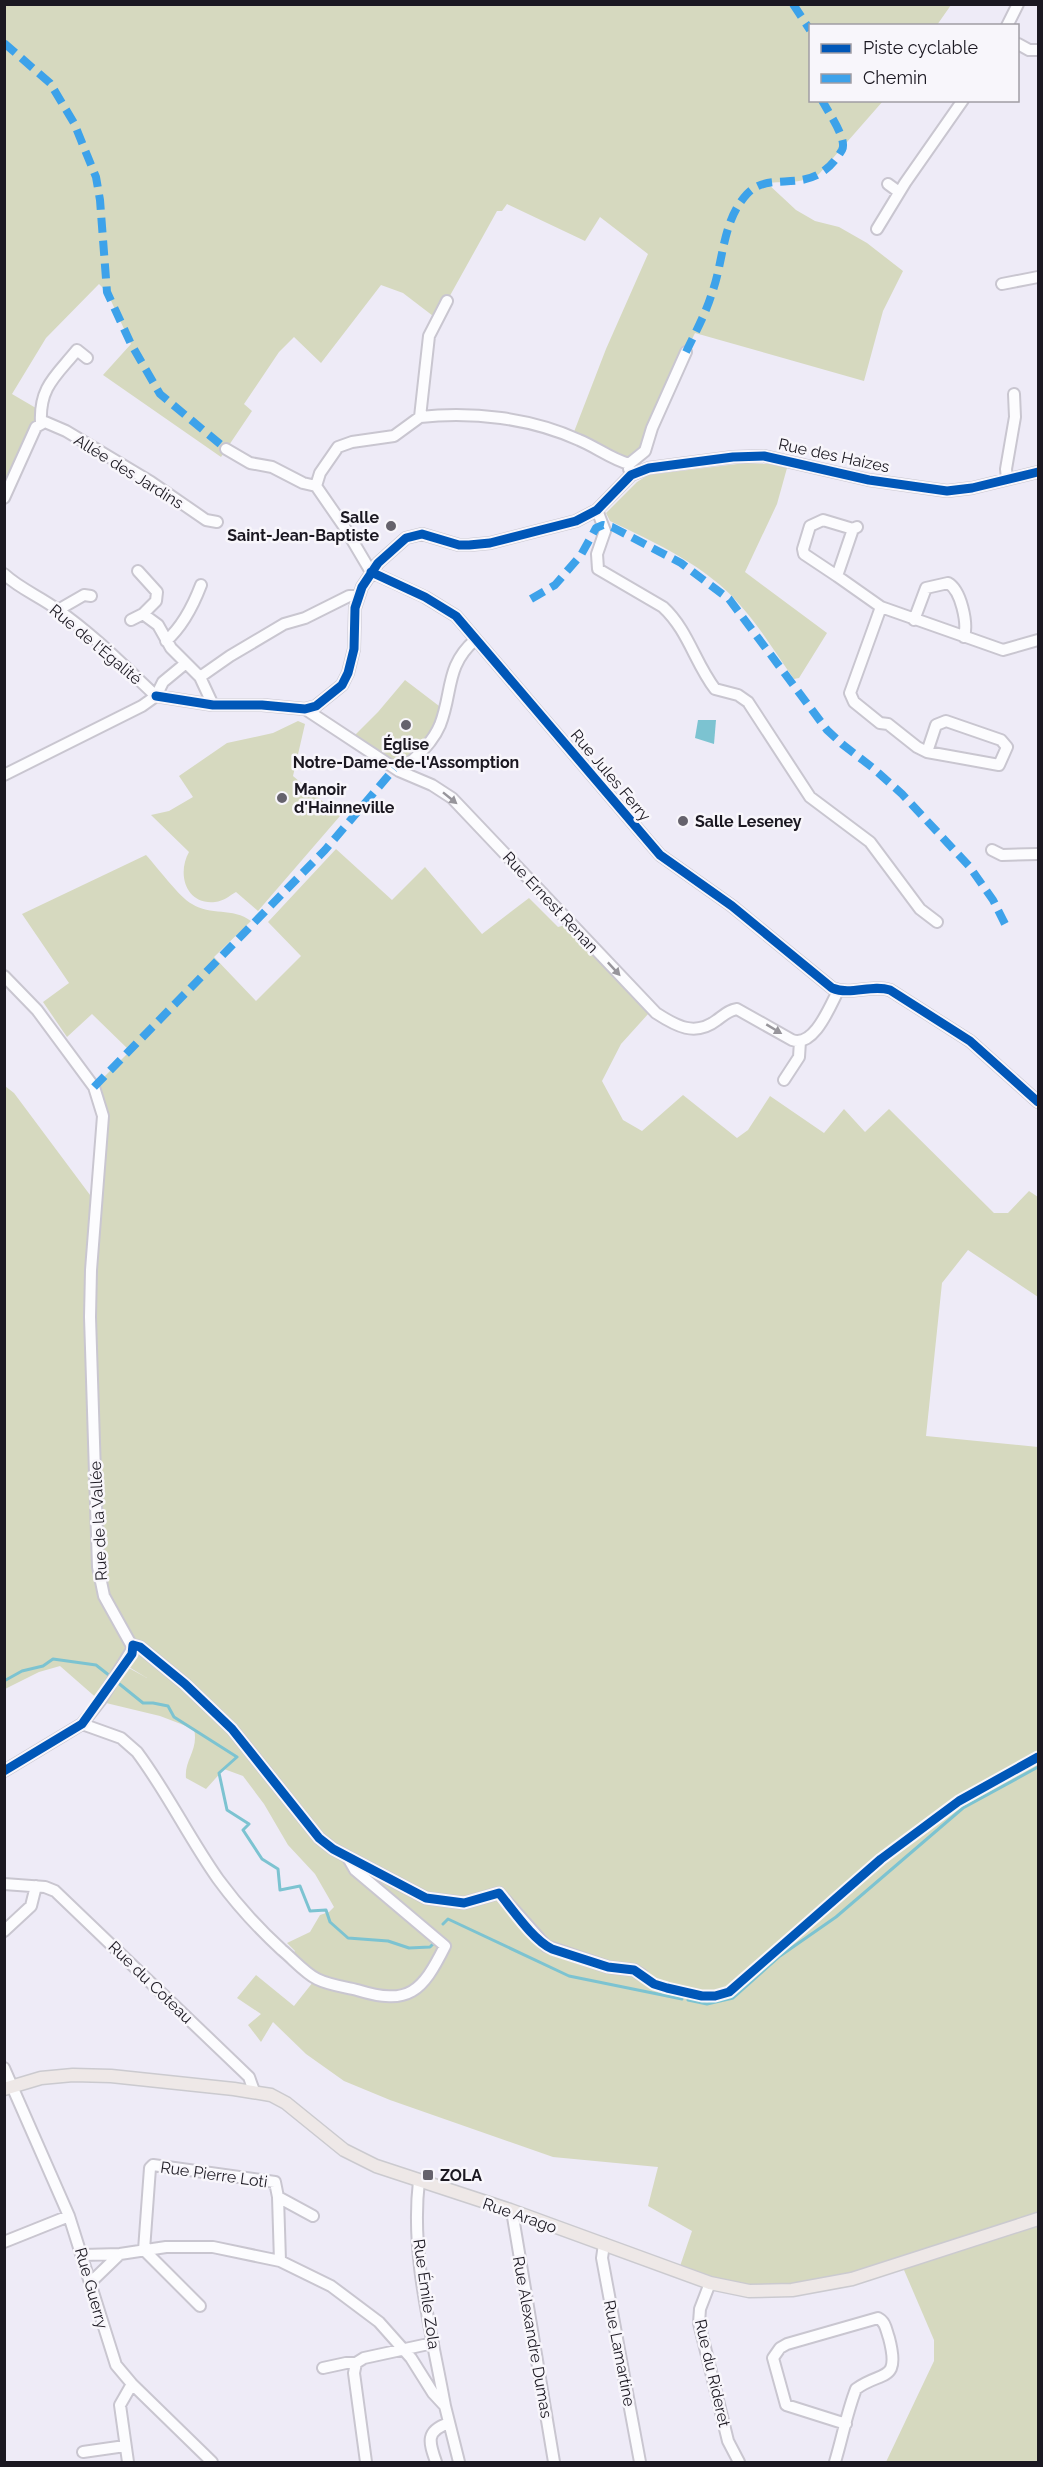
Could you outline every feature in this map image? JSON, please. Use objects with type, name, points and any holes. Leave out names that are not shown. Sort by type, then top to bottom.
[{"type":"main road","name":"Rue Arago","points":[[8,2087],[41,2078],[82,2075],[254,2091],[271,2095],[286,2103],[345,2150],[376,2166],[512,2211],[710,2283],[748,2291],[792,2290],[842,2281],[1038,2219]]},
{"type":"street","points":[[1008,24],[1018,4]]},
{"type":"street","points":[[1019,45],[1029,50],[1038,50]]},
{"type":"street","points":[[876,229],[962,102]]},
{"type":"street","points":[[888,184],[899,192]]},
{"type":"street","points":[[1002,284],[1038,277]]},
{"type":"street","points":[[420,417],[429,336],[447,301]]},
{"type":"street","points":[[4,498],[36,427],[41,423],[41,400],[45,392],[77,350],[87,358]]},
{"type":"street","points":[[316,486],[320,473],[338,447],[352,442],[394,436],[420,417],[516,420],[564,434],[630,470],[645,451],[652,428],[686,352]]},
{"type":"street","points":[[1007,479],[1005,469],[1015,417],[1014,394]]},
{"type":"street","name":"Allée des Jardins","points":[[41,423],[48,422],[66,431],[151,482],[206,520],[217,522]]},
{"type":"street","points":[[156,696],[213,705],[262,705],[305,709],[316,706],[345,680],[352,657],[355,608],[358,596],[371,572],[345,528],[316,486],[303,483],[272,467],[250,464],[226,449]]},
{"type":"street","name":"Rue des Haizes","points":[[371,572],[406,538],[417,534],[464,545],[490,543],[576,521],[597,510],[630,470],[755,456],[784,459],[869,480],[947,491],[972,488],[1038,472]]},
{"type":"street","points":[[597,510],[605,531],[597,554],[598,568],[672,614],[715,689],[738,695],[748,702],[810,796],[870,842],[920,909],[936,922]]},
{"type":"street","points":[[837,576],[855,528],[823,520],[810,526],[803,549],[804,554],[881,607],[1003,650],[1038,640]]},
{"type":"street","points":[[131,620],[143,614],[156,601],[157,592],[138,571]]},
{"type":"street","name":"Rue Jules Ferry","points":[[371,572],[451,612],[660,855],[732,906],[818,978],[838,991]]},
{"type":"street","name":"Rue de l'Égalité","points":[[4,574],[58,610],[110,652],[156,696]]},
{"type":"street","points":[[914,620],[926,588],[948,583],[957,593],[966,630],[964,637]]},
{"type":"street","points":[[166,641],[175,633],[193,606],[201,585]]},
{"type":"street","points":[[58,610],[84,595],[91,596]]},
{"type":"street","points":[[200,677],[284,624],[305,618],[349,596],[358,596]]},
{"type":"street","points":[[881,607],[850,693],[854,702],[880,723],[888,724],[927,752],[999,765],[1007,747],[1002,740],[946,721],[936,725],[927,752]]},
{"type":"street","points":[[143,614],[158,625],[166,641],[200,677],[213,705]]},
{"type":"street","points":[[399,771],[413,760],[437,732],[443,717],[453,668],[460,654],[475,640]]},
{"type":"street","points":[[4,775],[133,711],[156,696],[163,682],[186,663]]},
{"type":"street","name":"Rue Ernest Renan","points":[[305,709],[399,771],[432,785],[465,810],[656,1013],[678,1027],[693,1030],[711,1026],[729,1011],[738,1009],[792,1040],[800,1041]]},
{"type":"street","points":[[992,850],[1002,855],[1038,854]]},
{"type":"street","name":"Rue de la Vallée","points":[[4,976],[37,1010],[94,1088],[104,1116],[96,1203],[90,1317],[98,1567],[104,1596],[133,1645]]},
{"type":"street","points":[[784,1080],[799,1057],[800,1041],[810,1036],[820,1025],[838,991],[875,987],[890,990],[970,1041],[1038,1102]]},
{"type":"street","points":[[4,1772],[82,1724],[133,1652],[133,1645],[140,1647],[213,1709],[258,1759],[319,1838],[347,1856],[426,1898],[464,1903],[499,1893],[546,1946],[608,1967],[634,1970],[642,1975]]},
{"type":"street","points":[[82,1724],[121,1738],[137,1752],[217,1877],[239,1906],[265,1934],[317,1979],[374,1995],[402,1996],[421,1984],[446,1946],[355,1870],[347,1856]]},
{"type":"street","name":"Rue du Coteau","points":[[4,1884],[36,1886],[55,1891],[249,2077],[254,2091]]},
{"type":"street","points":[[4,1931],[31,1906],[36,1886]]},
{"type":"street","points":[[4,2068],[8,2087]]},
{"type":"street","name":"Rue Guerry","points":[[8,2087],[69,2216],[116,2365],[132,2384],[213,2463]]},
{"type":"street","name":"Rue Pierre Loti","points":[[144,2250],[150,2168],[153,2165],[275,2182],[278,2197],[280,2261]]},
{"type":"street","name":"Rue Émile Zola","points":[[419,2181],[416,2207],[424,2294],[445,2406],[459,2463]]},
{"type":"street","name":"Rue Pierre Loti","points":[[278,2197],[313,2216]]},
{"type":"street","name":"Rue Alexandre Dumas","points":[[512,2211],[555,2463]]},
{"type":"street","points":[[4,2242],[69,2216]]},
{"type":"street","name":"Rue Lamartine","points":[[604,2244],[602,2258],[640,2463]]},
{"type":"street","points":[[83,2255],[213,2247],[280,2261],[331,2286],[379,2322],[404,2350],[445,2406]]},
{"type":"street","points":[[144,2250],[200,2306]]},
{"type":"street","points":[[90,2282],[120,2254]]},
{"type":"street","name":"Rue du Rideret","points":[[710,2283],[698,2316],[699,2323],[728,2440],[739,2463]]},
{"type":"street","points":[[835,2463],[856,2390],[885,2376],[892,2366],[891,2349],[885,2324],[878,2318],[787,2344],[780,2348],[773,2358],[786,2406],[846,2424]]},
{"type":"street","points":[[323,2368],[356,2363],[364,2358],[433,2343]]},
{"type":"street","points":[[356,2363],[354,2373],[366,2463]]},
{"type":"street","points":[[128,2463],[120,2405],[132,2384]]},
{"type":"street","points":[[436,2463],[431,2447],[432,2434],[438,2427],[449,2423]]},
{"type":"street","points":[[83,2452],[125,2446]]},
{"type":"green space","points":[[5,5],[951,5],[938,24],[809,24],[809,102],[882,102],[819,174],[801,181],[767,183],[796,210],[815,221],[839,227],[867,243],[903,271],[883,311],[864,381],[695,333],[671,382],[645,451],[629,464],[572,437],[606,349],[648,254],[600,217],[585,241],[507,204],[502,211],[497,211],[437,319],[403,293],[381,285],[321,363],[294,337],[279,352],[244,404],[252,411],[221,457],[103,375],[131,344],[107,292],[99,284],[46,338],[12,394],[41,411],[5,497]]},
{"type":"green space","points":[[745,463],[769,464],[787,468],[777,504],[745,572],[827,633],[799,678],[794,679],[747,613],[712,578],[679,556],[610,521],[606,513],[637,482],[648,475]]},
{"type":"green space","points":[[405,680],[443,709],[426,742],[413,756],[399,762],[382,756],[354,736]]},
{"type":"green space","points":[[298,721],[305,724],[293,776],[340,816],[258,911],[236,892],[215,902],[205,902],[197,898],[190,893],[184,878],[185,860],[189,852],[151,815],[169,811],[193,797],[179,776],[227,743],[273,733]]},
{"type":"green space","points":[[336,849],[392,900],[425,867],[482,934],[529,898],[558,927],[565,925],[649,1013],[621,1044],[602,1081],[623,1120],[642,1131],[683,1095],[737,1138],[748,1130],[770,1096],[824,1133],[844,1109],[865,1132],[889,1109],[994,1213],[1008,1213],[1029,1191],[1038,1197],[1038,1297],[968,1250],[942,1283],[926,1436],[1038,1447],[1038,2462],[886,2462],[934,2361],[934,2340],[901,2263],[852,2279],[749,2291],[678,2272],[692,2231],[648,2206],[658,2167],[553,2157],[390,2100],[344,2081],[306,2054],[273,2022],[261,2042],[248,2025],[261,2014],[237,1998],[256,1975],[294,2006],[313,1982],[291,1957],[295,1951],[287,1943],[310,1932],[320,1915],[329,1912],[334,1907],[315,1874],[288,1845],[264,1804],[243,1776],[224,1769],[206,1789],[186,1778],[187,1766],[195,1743],[194,1729],[160,1716],[106,1703],[121,1672],[127,1667],[147,1678],[124,1664],[100,1701],[60,1666],[39,1672],[5,1689],[5,1086],[14,1093],[96,1203],[103,1116],[94,1087],[130,1051],[92,1014],[67,1037],[43,1002],[69,983],[22,914],[146,855],[175,889],[192,904],[206,910],[237,914],[251,921],[214,957],[256,1001],[301,956],[268,922]]},
{"type":"water","points":[[698,720],[716,720],[714,744],[695,738]]},
{"type":"waterway","points":[[4,1681],[22,1671],[43,1666],[53,1659],[96,1665],[110,1676]]},
{"type":"waterway","points":[[117,1682],[143,1703],[168,1706],[174,1717],[237,1757],[219,1773],[227,1810],[249,1824],[243,1830],[262,1859],[278,1869],[280,1890],[300,1886],[310,1911],[326,1910],[330,1922],[348,1938],[388,1941],[409,1948],[430,1947],[434,1943]]},
{"type":"waterway","points":[[688,2000],[707,2004],[733,1998],[780,1956],[836,1917],[963,1808],[1038,1767]]},
{"type":"waterway","points":[[443,1924],[448,1919],[569,1976],[682,1999]]},
{"type":"marked path","points":[[793,4],[809,28]]},
{"type":"marked path","points":[[4,43],[50,83],[74,123],[96,177],[107,292],[131,344],[160,394],[226,449]]},
{"type":"marked path","points":[[686,352],[710,300],[728,228],[747,194],[757,186],[768,183],[793,181],[818,175],[842,150],[840,132],[823,102]]},
{"type":"marked path","points":[[531,599],[555,585],[581,555],[596,528],[603,525],[612,527],[681,563],[729,599],[827,730],[902,794],[969,866],[993,900],[1005,924]]},
{"type":"marked path","points":[[94,1087],[325,850],[394,769]]},
{"type":"cycle path","points":[[156,696],[213,705],[262,705],[305,709],[316,706],[342,685],[348,673],[354,649],[355,608],[362,587],[378,563],[406,538],[422,534],[459,545],[490,543],[576,521],[597,510],[631,475],[649,468],[733,457],[764,456],[869,480],[947,491],[972,488],[1038,472]]},
{"type":"cycle path","points":[[371,572],[425,597],[456,616],[660,855],[732,906],[832,988],[846,991],[876,988],[890,990],[970,1041],[1038,1102]]},
{"type":"cycle path","points":[[4,1771],[82,1724],[132,1654],[133,1645],[140,1647],[185,1684],[232,1729],[319,1838],[333,1849],[426,1898],[464,1903],[499,1893],[531,1932],[552,1949],[608,1967],[634,1970],[654,1984],[667,1988],[702,1996],[715,1996],[729,1992],[881,1859],[959,1801],[1038,1757]]},
{"type":"place","name":"Salle Saint-Jean-Baptiste","points":[[391,526]]},
{"type":"place","name":"Église Notre-Dame-de-l'Assomption","points":[[406,725]]},
{"type":"place","name":"Manoir d'Hainneville","points":[[282,798]]},
{"type":"place","name":"Salle Leseney","points":[[683,821]]},
{"type":"place","name":"ZOLA","points":[[428,2175]]}]
